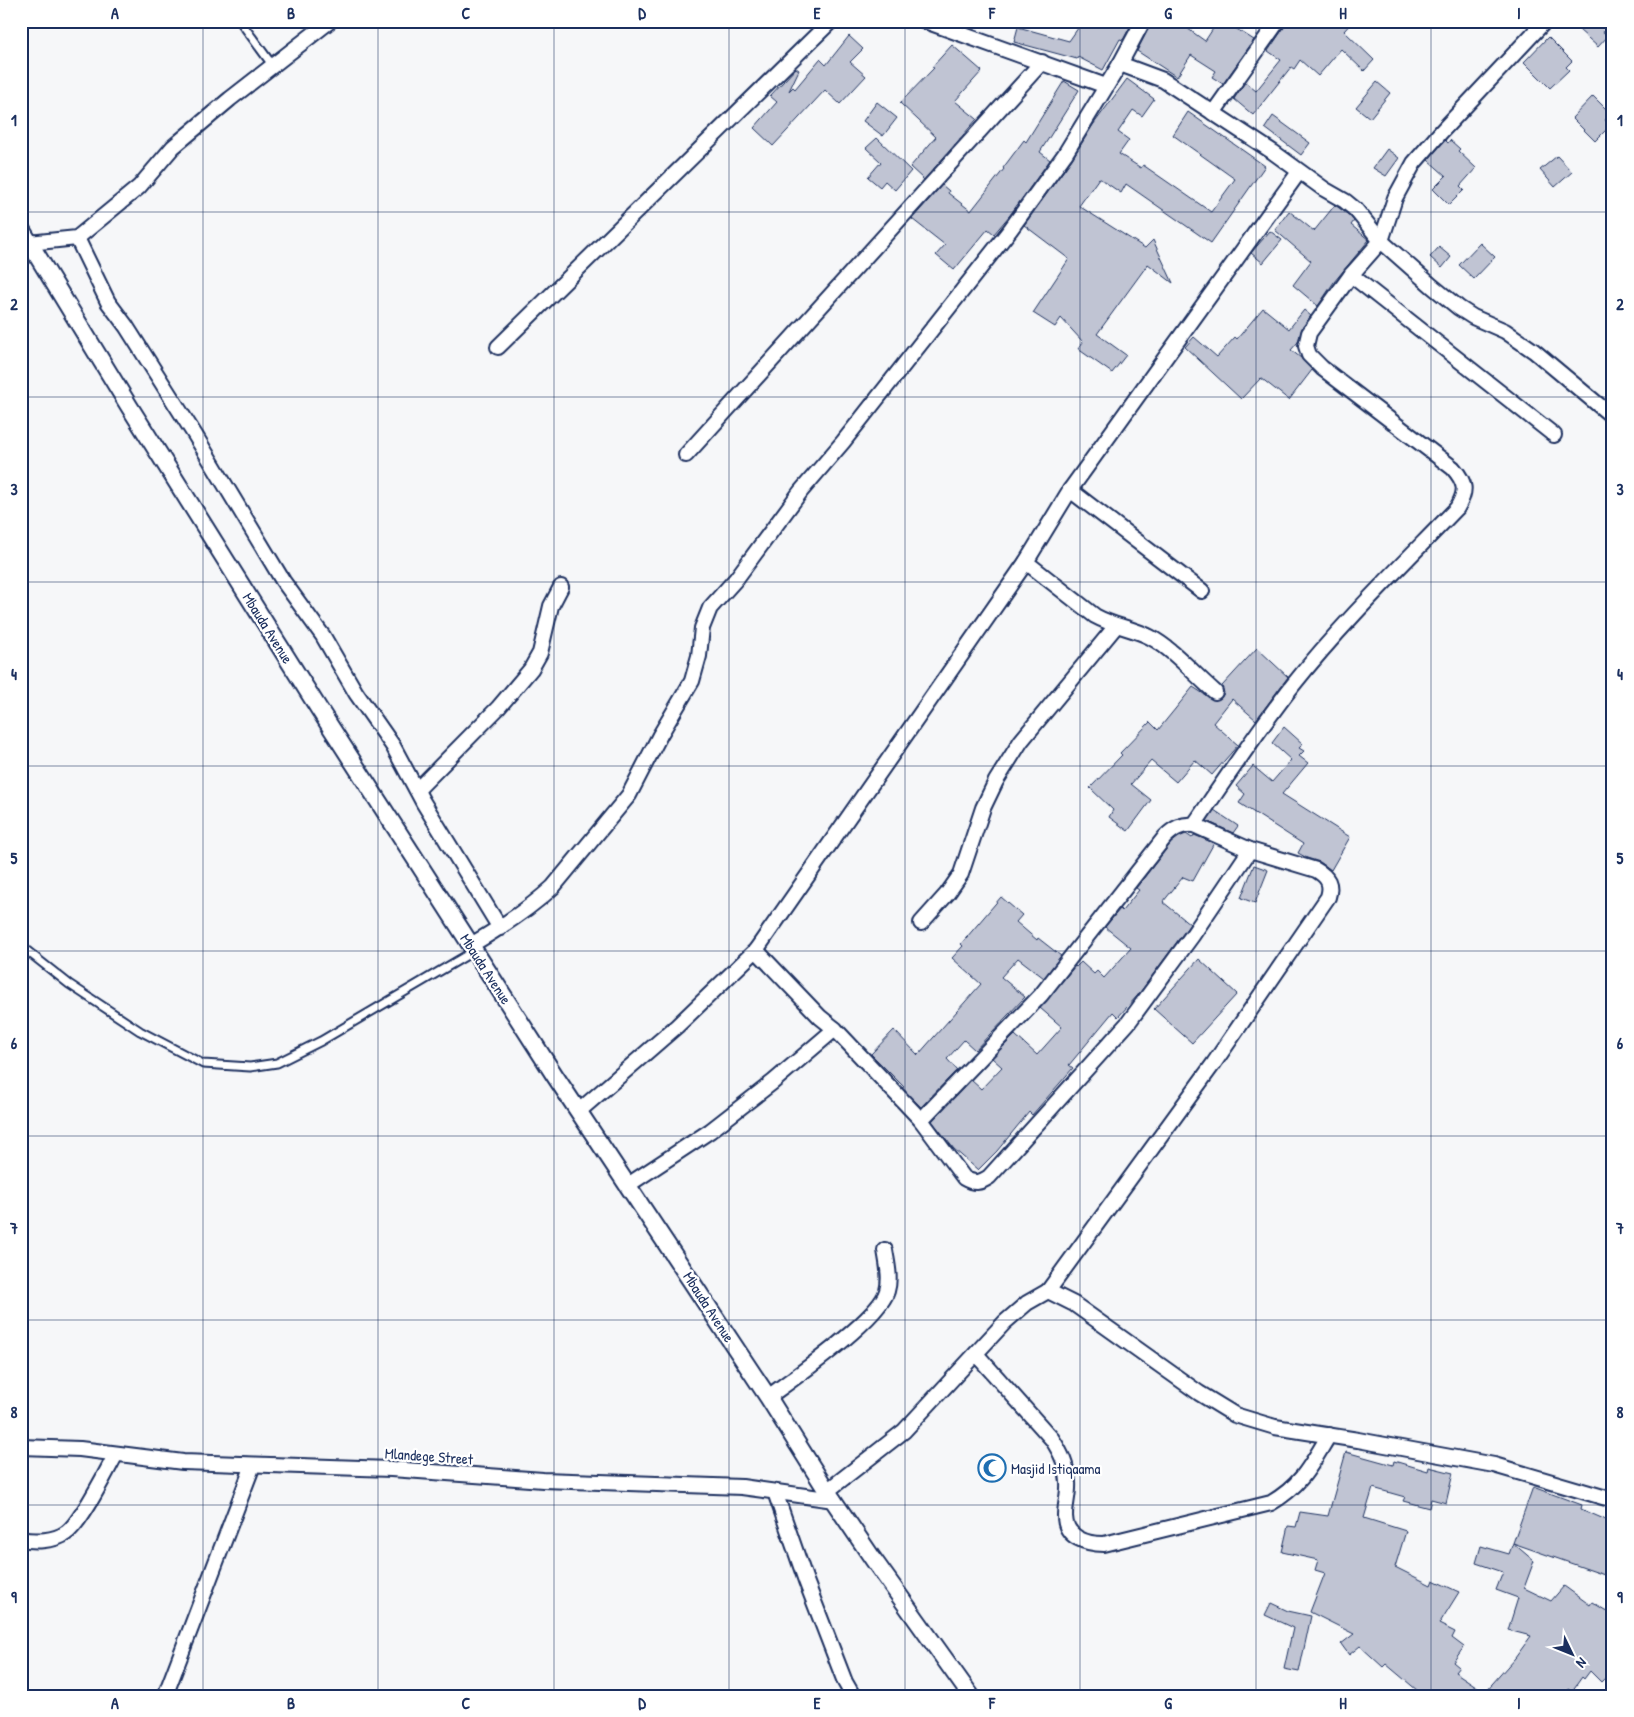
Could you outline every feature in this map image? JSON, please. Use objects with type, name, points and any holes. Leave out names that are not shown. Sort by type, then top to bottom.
[{"type":"street","points":[[25,236],[77,238],[139,186],[173,147],[230,99],[330,21]]},
{"type":"street","points":[[498,347],[831,21]]},
{"type":"street","points":[[925,21],[1106,86]]},
{"type":"street","points":[[473,948],[553,887],[629,794],[660,735],[692,682],[702,628],[710,608],[736,579],[801,491],[843,442],[1010,230],[1065,154],[1120,64],[1143,21]]},
{"type":"street","points":[[1213,112],[1278,21]]},
{"type":"street","points":[[1194,825],[1264,723],[1294,684],[1331,640],[1457,508],[1463,498],[1464,487],[1462,477],[1453,468],[1328,373],[1309,355],[1306,346],[1309,333],[1351,274],[1381,241],[1395,198],[1414,163],[1545,21]]},
{"type":"street","points":[[686,455],[1042,62]]},
{"type":"street","points":[[1120,64],[1164,80],[1345,201],[1356,210],[1381,241],[1459,308],[1473,317],[1505,331],[1534,351],[1611,412]]},
{"type":"street","points":[[579,1111],[677,1026],[756,950],[1026,562],[1070,490],[1299,172]]},
{"type":"street","name":"Mbauda Avenue","points":[[25,236],[313,700],[473,948],[872,1559],[971,1696]]},
{"type":"street","points":[[77,238],[108,302],[126,326],[200,443],[283,581],[322,636],[356,693],[393,746],[417,790],[500,928]]},
{"type":"street","points":[[1351,274],[1554,435]]},
{"type":"street","points":[[1070,490],[1202,591]]},
{"type":"street","points":[[1026,562],[1086,610],[1106,622],[1139,632],[1156,641],[1215,692]]},
{"type":"street","points":[[417,790],[498,708],[531,669],[540,652],[551,606],[561,587]]},
{"type":"street","points":[[921,923],[947,894],[961,874],[984,808],[1008,761],[1021,741],[1116,626]]},
{"type":"street","points":[[830,1495],[904,1431],[1005,1322],[1027,1303],[1048,1291],[1214,1063],[1328,897],[1329,882],[1324,874],[1316,870],[1250,850],[1194,825],[1180,826],[1165,837],[1041,995],[921,1120]]},
{"type":"street","points":[[756,950],[820,1017],[835,1028],[921,1120],[964,1178],[977,1183],[989,1177],[1128,1023],[1192,936],[1250,850]]},
{"type":"street","points":[[628,1184],[710,1131],[774,1082],[835,1028]]},
{"type":"street","points":[[768,1397],[847,1337],[878,1306],[887,1292],[889,1273],[884,1250]]},
{"type":"street","points":[[1048,1291],[1074,1304],[1199,1394],[1234,1415],[1276,1427],[1494,1465],[1613,1500]]},
{"type":"street","points":[[976,1354],[1052,1439],[1061,1452],[1069,1484],[1065,1517],[1066,1524],[1076,1537],[1092,1544],[1104,1544],[1271,1503],[1298,1484],[1329,1435]]},
{"type":"street","name":"Mlandege Street","points":[[21,1447],[80,1450],[183,1462],[391,1470],[543,1480],[742,1487],[775,1492],[830,1495]]},
{"type":"street","points":[[21,1539],[55,1538],[68,1532],[82,1514],[116,1454]]},
{"type":"street","points":[[165,1696],[253,1465]]},
{"type":"street","points":[[775,1492],[806,1581],[845,1682],[853,1696]]},
{"type":"lane","points":[[240,21],[273,66]]},
{"type":"lane","points":[[21,946],[69,984],[140,1031],[203,1064],[250,1067],[277,1063],[321,1041],[473,948]]},
{"type":"building","points":[[1083,21],[1133,21],[1123,40],[1120,39],[1103,70],[1078,57],[1077,59],[1014,42],[1018,27],[1069,41]]},
{"type":"building","points":[[1152,21],[1177,21],[1205,41],[1218,21],[1224,21],[1254,40],[1223,84],[1212,77],[1216,71],[1191,55],[1177,77],[1137,51]]},
{"type":"building","points":[[1287,21],[1353,21],[1344,31],[1374,60],[1364,71],[1341,49],[1318,76],[1300,60],[1294,69],[1291,67],[1253,115],[1234,99],[1245,82],[1256,91],[1281,60],[1268,51]]},
{"type":"building","points":[[1569,21],[1601,21],[1608,27],[1603,32],[1608,36],[1598,47]]},
{"type":"building","points":[[849,36],[863,49],[850,62],[866,76],[840,104],[825,90],[773,146],[754,128],[777,102],[770,96],[796,68],[799,70],[789,91],[793,87],[795,89],[820,59],[826,65]]},
{"type":"building","points":[[1548,37],[1572,61],[1566,67],[1569,70],[1550,88],[1524,62]]},
{"type":"building","points":[[952,45],[982,71],[955,101],[977,119],[924,180],[910,167],[936,137],[900,103],[934,68],[932,67]]},
{"type":"building","points":[[1127,79],[1154,99],[1142,116],[1133,110],[1118,132],[1129,140],[1119,154],[1141,168],[1143,165],[1211,212],[1235,179],[1173,135],[1188,112],[1265,166],[1211,243],[1126,184],[1121,193],[1099,178],[1079,206],[1145,248],[1153,240],[1173,283],[1148,264],[1097,334],[1126,355],[1112,373],[1078,349],[1083,342],[1061,318],[1055,327],[1033,313],[1069,259],[1024,225]]},
{"type":"building","points":[[1064,81],[1079,90],[1040,152],[1050,160],[994,234],[988,229],[954,270],[936,255],[945,245],[912,219],[942,185],[949,191],[948,193],[971,211],[1024,140],[1026,142]]},
{"type":"building","points":[[1377,82],[1390,93],[1370,118],[1356,107]]},
{"type":"building","points":[[1593,96],[1611,114],[1605,120],[1611,125],[1595,141],[1572,118]]},
{"type":"building","points":[[877,102],[897,118],[883,136],[863,121]]},
{"type":"building","points":[[1273,116],[1310,143],[1301,155],[1265,128]]},
{"type":"building","points":[[877,138],[911,171],[895,190],[885,181],[880,187],[868,177],[881,162],[866,148]]},
{"type":"building","points":[[1445,140],[1448,143],[1450,140],[1460,149],[1458,151],[1476,168],[1460,186],[1464,190],[1449,205],[1433,189],[1446,176],[1428,160]]},
{"type":"building","points":[[1387,149],[1399,158],[1386,176],[1373,168]]},
{"type":"building","points":[[1557,156],[1572,172],[1555,187],[1540,170]]},
{"type":"building","points":[[1335,205],[1350,216],[1354,221],[1351,225],[1369,240],[1334,282],[1318,306],[1293,285],[1311,261],[1275,230],[1289,211],[1314,231]]},
{"type":"building","points":[[1270,231],[1282,240],[1263,263],[1251,253]]},
{"type":"building","points":[[1480,243],[1495,257],[1474,279],[1459,265]]},
{"type":"building","points":[[1439,247],[1451,257],[1442,268],[1430,257]]},
{"type":"building","points":[[1263,308],[1289,329],[1304,310],[1311,316],[1302,328],[1298,342],[1291,350],[1312,370],[1289,400],[1261,378],[1241,399],[1185,347],[1194,337],[1217,357],[1235,337],[1237,339]]},
{"type":"building","points":[[1257,648],[1288,677],[1256,720],[1232,699],[1213,723],[1238,745],[1212,775],[1195,760],[1176,782],[1151,761],[1131,784],[1151,800],[1128,831],[1109,817],[1113,810],[1090,788],[1122,755],[1120,753],[1150,722],[1158,730],[1193,687],[1213,700],[1221,698],[1224,693],[1222,686]]},
{"type":"building","points":[[1284,727],[1303,744],[1299,748],[1304,751],[1299,756],[1308,763],[1282,794],[1350,837],[1331,870],[1320,862],[1298,853],[1303,844],[1239,803],[1245,794],[1236,786],[1253,766],[1272,782],[1291,760],[1272,743]]},
{"type":"building","points":[[1214,810],[1238,826],[1233,833],[1207,821]]},
{"type":"building","points":[[1186,834],[1192,838],[1194,835],[1214,843],[1193,881],[1183,877],[1163,902],[1190,924],[1138,995],[1118,1017],[1113,1012],[1069,1065],[1073,1068],[1032,1115],[1029,1112],[997,1151],[978,1170],[954,1149],[932,1121],[971,1080],[981,1089],[1002,1067],[992,1058],[1015,1035],[1037,1055],[1062,1027],[1040,1008],[1075,966],[1081,962],[1094,974],[1097,971],[1104,978],[1131,948],[1105,927],[1120,909],[1122,911],[1139,890],[1136,888],[1171,843]]},
{"type":"building","points":[[1254,865],[1268,870],[1255,903],[1241,898]]},
{"type":"building","points":[[1001,897],[1022,915],[1016,922],[1037,940],[1038,938],[1061,956],[1044,978],[1018,958],[1001,977],[1025,997],[975,1050],[964,1040],[947,1059],[957,1070],[921,1107],[871,1054],[894,1030],[918,1055],[981,984],[952,958],[963,946],[961,944]]},
{"type":"building","points":[[1199,959],[1237,994],[1192,1043],[1154,1009]]},
{"type":"building","points":[[1346,1452],[1393,1465],[1394,1461],[1428,1471],[1429,1467],[1453,1473],[1446,1503],[1431,1499],[1429,1508],[1403,1501],[1405,1497],[1373,1488],[1364,1518],[1406,1531],[1395,1567],[1431,1585],[1433,1580],[1459,1592],[1439,1624],[1455,1632],[1452,1638],[1464,1647],[1453,1662],[1459,1667],[1455,1672],[1485,1692],[1515,1658],[1531,1636],[1508,1630],[1518,1598],[1496,1590],[1503,1572],[1476,1563],[1481,1546],[1509,1554],[1513,1543],[1534,1561],[1524,1588],[1551,1601],[1564,1586],[1590,1605],[1592,1602],[1613,1615],[1613,1670],[1601,1682],[1590,1671],[1584,1679],[1582,1677],[1572,1691],[1569,1689],[1563,1696],[1424,1696],[1386,1664],[1383,1667],[1360,1646],[1349,1655],[1341,1644],[1354,1634],[1310,1612],[1325,1573],[1315,1570],[1318,1560],[1282,1552],[1288,1526],[1296,1527],[1300,1512],[1328,1516]]},
{"type":"building","points":[[1533,1487],[1582,1505],[1581,1509],[1613,1523],[1613,1578],[1513,1543]]},
{"type":"building","points":[[1271,1603],[1288,1611],[1311,1616],[1299,1672],[1284,1669],[1293,1628],[1265,1615]]},
{"type":"place","name":"Masjid Istiqaama","points":[[992,1468]]}]
